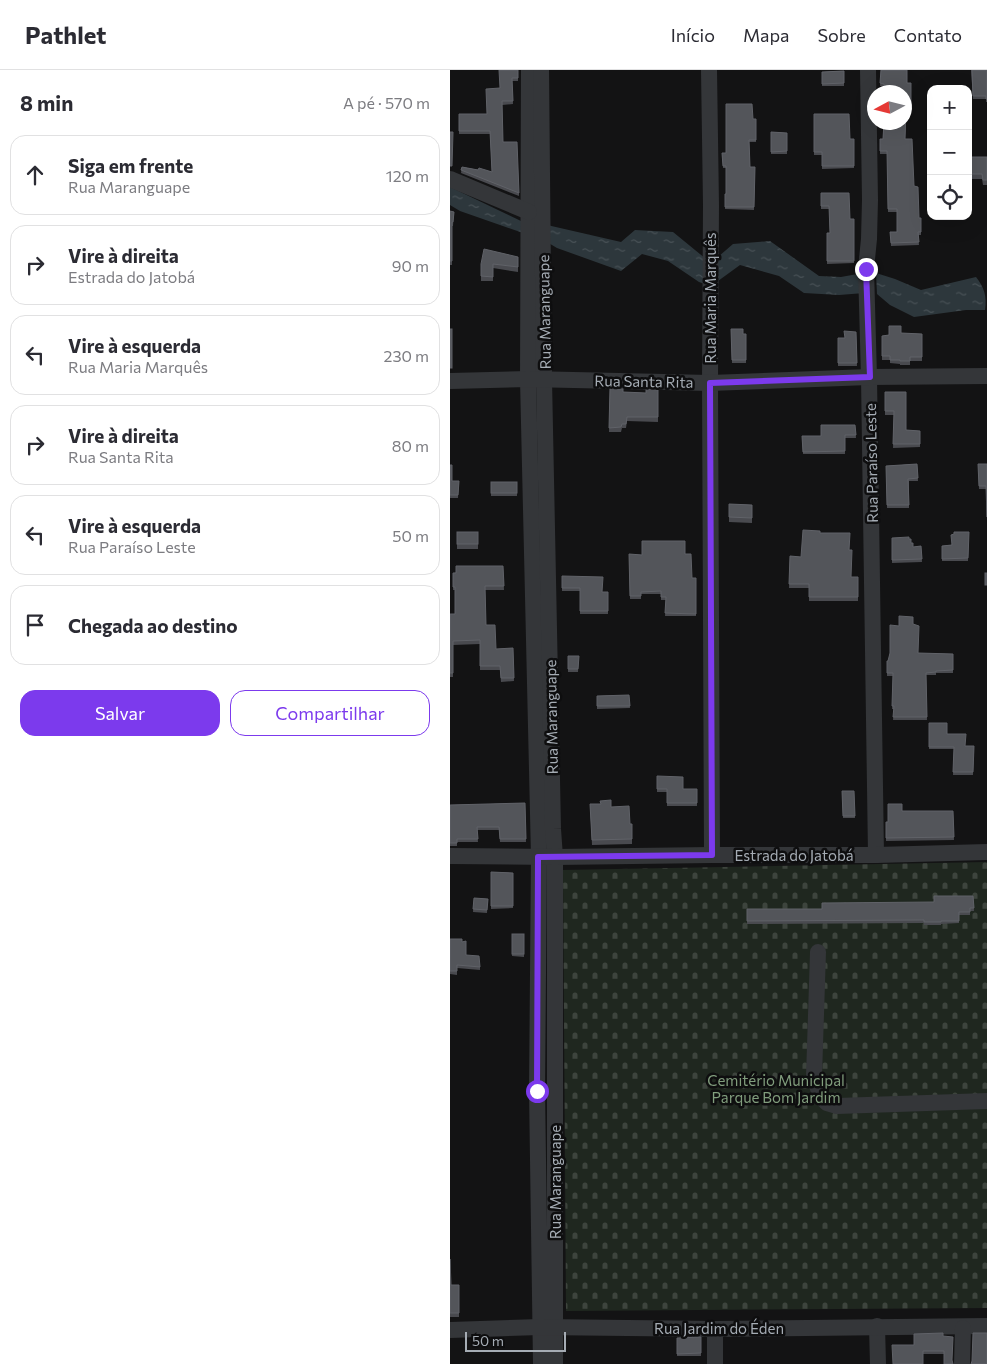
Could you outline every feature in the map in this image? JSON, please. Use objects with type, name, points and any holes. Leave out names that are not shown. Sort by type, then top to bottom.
[{"type":"street","name":"Rua Maranguape","points":[[529,70],[528,212],[555,858],[548,1328],[541,1364]]},
{"type":"street","name":"Rua Maranguape","points":[[541,70],[536,379],[537,1091],[548,1328],[555,1364]]},
{"type":"street","name":"Rua Maria Marquês","points":[[708,70],[711,206],[712,855]]},
{"type":"street","name":"Rua Paraíso Leste","points":[[868,70],[870,200],[866,269],[870,377],[876,855]]},
{"type":"street","points":[[450,179],[528,212]]},
{"type":"street","name":"Rua Santa Rita","points":[[450,381],[536,379],[710,383],[870,377],[987,376]]},
{"type":"street","name":"Estrada do Jatobá","points":[[450,856],[555,858],[987,852]]},
{"type":"street","points":[[818,952],[814,1077],[821,1097],[827,1103],[837,1106],[987,1101]]},
{"type":"street","points":[[877,1326],[878,1364]]},
{"type":"street","name":"Rua Jardim do Éden","points":[[450,1330],[877,1326],[963,1328],[987,1326]]},
{"type":"street","points":[[962,1364],[963,1328]]},
{"type":"street","points":[[715,1329],[715,1364]]},
{"type":"green space","name":"Cemitério Municipal Parque Bom Jardim","points":[[987,862],[987,1308],[566,1311],[563,870]]},
{"type":"water","points":[[450,187],[523,222],[526,234],[460,211],[450,205]]},
{"type":"water","points":[[547,225],[621,242],[635,230],[673,232],[706,259],[705,284],[668,261],[642,254],[621,271],[557,248],[547,242]]},
{"type":"water","points":[[770,241],[819,276],[841,277],[863,273],[864,293],[839,295],[804,293],[779,276],[740,265],[718,281],[718,257],[733,244]]},
{"type":"water","points":[[876,273],[921,290],[976,277],[984,292],[986,300],[985,310],[966,310],[914,317],[890,305],[877,294]]},
{"type":"building","points":[[499,70],[518,70],[518,78],[512,78],[513,101],[502,101],[503,142],[517,142],[519,193],[461,170],[462,167],[478,170],[479,168],[492,172],[490,131],[459,131],[459,114],[487,114],[486,89],[500,88]]},
{"type":"building","points":[[881,70],[907,70],[907,83],[911,83],[911,85],[884,85],[880,83]]},
{"type":"building","points":[[972,70],[987,70],[987,99],[986,96],[973,96]]},
{"type":"building","points":[[844,71],[844,83],[822,84],[822,72]]},
{"type":"building","points":[[726,104],[752,104],[753,119],[756,119],[756,140],[749,140],[750,167],[755,167],[754,207],[725,207],[726,166],[723,166],[722,153],[726,153]]},
{"type":"building","points":[[814,114],[849,114],[850,139],[854,139],[854,166],[822,166],[822,152],[814,152]]},
{"type":"building","points":[[884,130],[905,130],[905,139],[912,139],[914,186],[918,187],[919,218],[921,218],[921,232],[918,232],[919,242],[891,243],[890,232],[897,232],[897,209],[888,209],[887,151],[880,151],[880,139],[883,139]]},
{"type":"building","points":[[450,132],[453,132],[452,166],[450,166]]},
{"type":"building","points":[[771,132],[787,133],[787,151],[771,152]]},
{"type":"building","points":[[972,157],[987,157],[987,180],[983,180],[982,174],[972,174]]},
{"type":"building","points":[[821,193],[849,193],[850,219],[854,219],[854,261],[827,261],[827,233],[830,233],[829,206],[821,206]]},
{"type":"building","points":[[450,211],[454,212],[452,222],[452,261],[450,261]]},
{"type":"building","points":[[484,249],[518,257],[518,267],[493,264],[493,277],[481,276]]},
{"type":"building","points":[[889,326],[901,326],[901,333],[922,334],[922,357],[910,357],[910,361],[900,361],[890,360],[890,356],[882,356],[882,336],[889,335]]},
{"type":"building","points":[[450,329],[452,329],[452,368],[450,368]]},
{"type":"building","points":[[731,329],[743,329],[743,334],[746,334],[746,360],[732,360]]},
{"type":"building","points":[[844,331],[856,332],[857,363],[838,363],[838,338],[845,338]]},
{"type":"building","points":[[610,388],[623,389],[623,392],[646,393],[646,389],[658,390],[658,417],[627,417],[626,424],[622,424],[621,427],[609,428]]},
{"type":"building","points":[[885,392],[906,392],[906,430],[920,431],[920,444],[893,444],[894,411],[885,411]]},
{"type":"building","points":[[821,425],[855,425],[856,435],[845,435],[845,451],[803,452],[802,436],[821,436]]},
{"type":"building","points":[[917,464],[918,478],[908,479],[909,505],[887,505],[886,466]]},
{"type":"building","points":[[978,464],[987,464],[987,517],[986,486],[979,486]]},
{"type":"building","points":[[450,465],[452,465],[452,481],[459,481],[458,495],[450,495]]},
{"type":"building","points":[[491,482],[517,482],[517,493],[491,493]]},
{"type":"building","points":[[729,504],[752,505],[752,518],[729,517]]},
{"type":"building","points":[[803,530],[820,531],[820,533],[850,533],[849,550],[852,550],[851,577],[858,577],[858,597],[809,597],[809,584],[789,584],[790,556],[801,557]]},
{"type":"building","points":[[457,532],[478,532],[478,544],[457,544]]},
{"type":"building","points":[[954,532],[969,532],[968,558],[942,559],[942,546],[952,545],[951,535]]},
{"type":"building","points":[[909,537],[913,547],[921,546],[922,559],[892,560],[892,538]]},
{"type":"building","points":[[642,541],[685,541],[685,554],[691,554],[692,578],[696,578],[696,614],[665,613],[666,597],[661,597],[661,591],[641,592],[641,596],[630,596],[629,554],[642,555]]},
{"type":"building","points":[[456,566],[503,566],[504,586],[485,586],[486,625],[495,625],[496,649],[513,648],[514,678],[501,678],[500,666],[480,666],[480,640],[453,641],[453,673],[450,673],[450,614],[455,614],[453,573],[456,573]]},
{"type":"building","points":[[985,573],[987,573],[987,585],[985,585]]},
{"type":"building","points":[[562,576],[603,577],[602,592],[608,592],[608,611],[580,611],[580,588],[562,588]]},
{"type":"building","points":[[899,616],[913,617],[913,624],[919,626],[918,653],[953,654],[953,670],[926,673],[927,717],[893,717],[893,673],[887,673],[887,661],[890,653],[890,625],[899,626]]},
{"type":"building","points":[[568,656],[579,656],[578,669],[568,669]]},
{"type":"building","points":[[629,695],[630,706],[597,706],[597,696]]},
{"type":"building","points":[[929,723],[947,723],[947,734],[966,734],[965,746],[974,746],[973,772],[953,772],[954,747],[929,747]]},
{"type":"building","points":[[657,776],[683,777],[683,789],[697,789],[697,803],[667,803],[667,789],[657,789]]},
{"type":"building","points":[[842,791],[854,791],[855,816],[843,816]]},
{"type":"building","points":[[611,800],[611,807],[629,806],[632,839],[592,840],[590,804],[601,804],[600,801]]},
{"type":"building","points":[[525,803],[526,839],[500,839],[499,827],[477,827],[478,839],[457,839],[457,843],[450,843],[450,805]]},
{"type":"building","points":[[888,804],[902,804],[902,811],[953,811],[954,837],[886,838]]},
{"type":"building","points":[[491,872],[513,873],[513,906],[491,906]]},
{"type":"building","points":[[934,896],[973,896],[974,908],[970,908],[970,912],[959,912],[959,921],[747,921],[747,909],[822,909],[822,903],[934,902]]},
{"type":"building","points":[[474,898],[488,899],[487,910],[473,909]]},
{"type":"building","points":[[512,934],[524,934],[524,954],[512,954]]},
{"type":"building","points":[[450,939],[466,941],[466,955],[479,956],[480,967],[457,965],[457,971],[450,971]]},
{"type":"building","points":[[450,1259],[451,1285],[459,1285],[459,1313],[450,1313]]},
{"type":"building","points":[[943,1333],[943,1336],[953,1337],[953,1364],[944,1364],[944,1351],[923,1351],[923,1364],[893,1364],[892,1345],[914,1345],[914,1334]]},
{"type":"building","points":[[973,1333],[987,1333],[987,1364],[971,1364]]},
{"type":"building","points":[[701,1337],[701,1353],[677,1354],[677,1338]]},
{"type":"route","points":[[537,1091],[538,857],[712,855],[710,383],[870,377],[866,269]]}]
